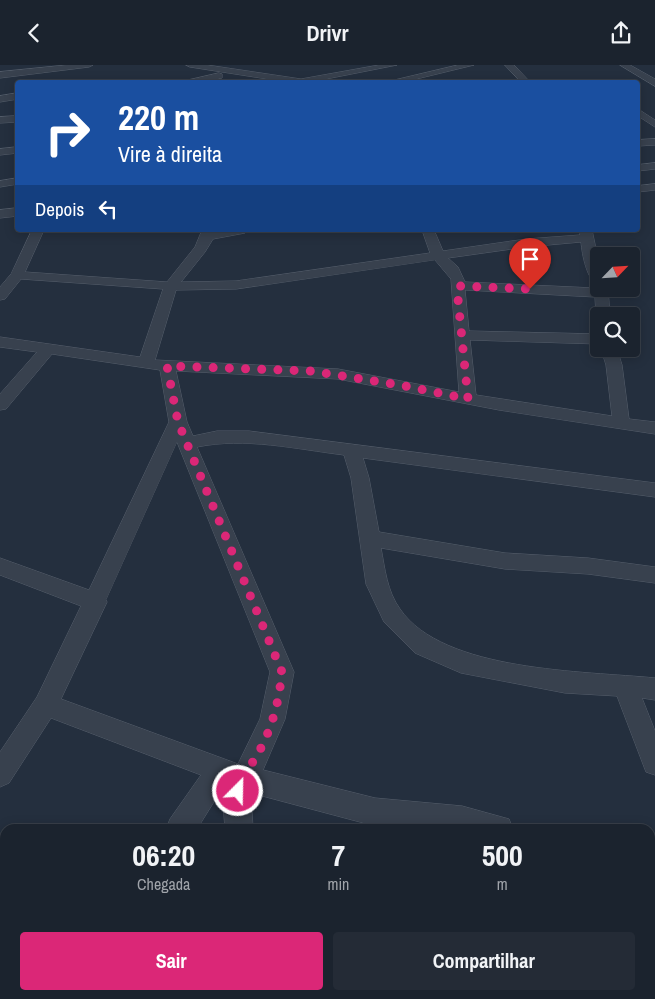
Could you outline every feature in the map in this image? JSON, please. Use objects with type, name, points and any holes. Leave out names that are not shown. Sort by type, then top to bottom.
[{"type":"street","points":[[0,75],[36,68],[89,65]]},
{"type":"street","points":[[190,65],[298,80]]},
{"type":"street","points":[[328,65],[342,74]]},
{"type":"street","points":[[309,80],[393,65]]},
{"type":"street","points":[[396,80],[442,67],[470,65]]},
{"type":"street","points":[[509,65],[524,80]]},
{"type":"street","points":[[624,65],[655,83]]},
{"type":"street","points":[[442,67],[459,79]]},
{"type":"street","points":[[62,68],[69,75]]},
{"type":"street","points":[[192,80],[234,70]]},
{"type":"street","points":[[293,70],[303,80]]},
{"type":"street","points":[[0,99],[15,96]]},
{"type":"street","points":[[640,113],[655,124]]},
{"type":"street","points":[[0,120],[15,119]]},
{"type":"street","points":[[640,143],[655,142]]},
{"type":"street","points":[[0,151],[15,150]]},
{"type":"street","points":[[640,168],[655,166]]},
{"type":"street","points":[[0,184],[15,182]]},
{"type":"street","points":[[640,189],[655,187]]},
{"type":"street","points":[[0,214],[15,212]]},
{"type":"street","points":[[0,296],[17,275],[37,232]]},
{"type":"street","points":[[429,232],[438,257],[453,269],[458,279],[458,299],[468,399]]},
{"type":"street","points":[[514,232],[526,243]]},
{"type":"street","points":[[146,364],[172,286],[208,233]]},
{"type":"street","points":[[17,275],[172,286],[236,285],[587,234],[590,257]]},
{"type":"street","points":[[459,286],[590,287]]},
{"type":"street","points":[[462,335],[590,339]]},
{"type":"street","points":[[0,342],[167,366],[320,372],[400,385],[468,399],[655,427]]},
{"type":"street","points":[[0,405],[48,349]]},
{"type":"street","points":[[612,357],[621,423]]},
{"type":"street","points":[[167,366],[178,422],[282,672],[279,705],[261,747],[203,797],[184,824]]},
{"type":"street","points":[[0,774],[46,705],[96,602],[178,422]]},
{"type":"street","points":[[188,443],[228,436],[351,450],[655,490]]},
{"type":"street","points":[[351,450],[360,478],[377,584],[392,616],[423,646],[461,663],[565,682],[655,689]]},
{"type":"street","points":[[370,538],[528,564],[588,566],[655,575]]},
{"type":"street","points":[[0,566],[96,602]]},
{"type":"street","points":[[625,686],[655,763]]},
{"type":"street","points":[[46,705],[230,774],[375,812],[462,820],[478,824]]},
{"type":"street","points":[[230,774],[238,824]]},
{"type":"route","points":[[238,791],[242,778],[261,747],[279,705],[282,672],[178,422],[167,366],[311,371],[400,385],[468,399],[458,299],[459,286],[530,289]]}]
